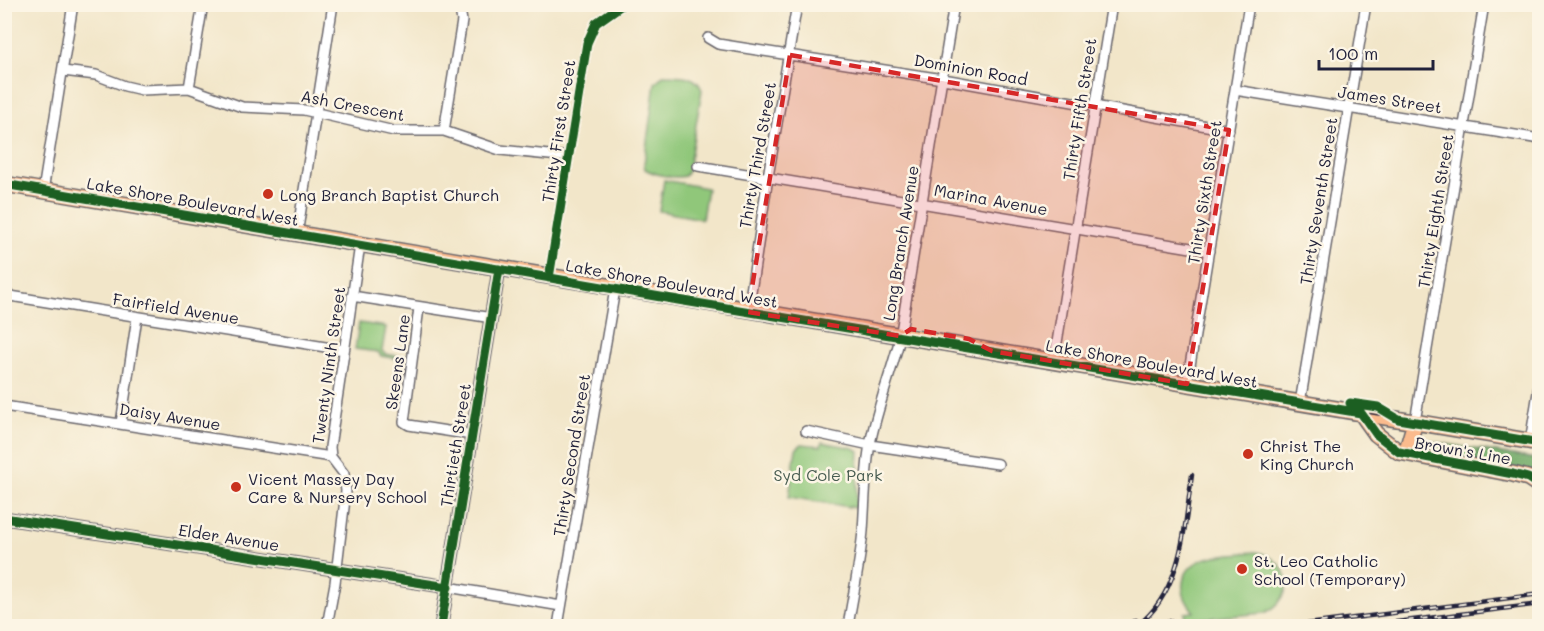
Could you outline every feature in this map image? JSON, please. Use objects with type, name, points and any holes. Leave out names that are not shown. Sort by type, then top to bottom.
[{"type":"main road","name":"Lake Shore Boulevard West","points":[[4,184],[817,323],[832,334],[888,343],[911,329],[969,339],[992,351],[1181,383],[1195,394],[1283,410],[1313,396],[1378,407],[1398,419]]},
{"type":"main road","name":"Lake Shore Boulevard West","points":[[1300,403],[1535,443]]},
{"type":"main road","name":"Brown's Line","points":[[1361,413],[1376,434],[1393,449],[1407,455],[1513,474],[1528,478],[1539,486]]},
{"type":"main road","name":"Brown's Line","points":[[1415,422],[1408,446],[1413,452],[1428,459]]},
{"type":"street","points":[[43,191],[73,4]]},
{"type":"street","points":[[189,88],[203,4]]},
{"type":"street","points":[[297,235],[333,4]]},
{"type":"street","points":[[444,131],[462,21],[459,4]]},
{"type":"street","name":"Thirty First Street","points":[[549,278],[589,36],[596,23],[623,4]]},
{"type":"street","name":"Thirty Third Street","points":[[748,312],[797,4]]},
{"type":"street","name":"Long Branch Avenue","points":[[848,627],[863,531],[870,445],[900,336],[954,4]]},
{"type":"street","name":"Thirty Fifth Street","points":[[1054,361],[1112,4]]},
{"type":"street","name":"Thirty Sixth Street","points":[[1181,383],[1209,251],[1250,4]]},
{"type":"street","name":"Thirty Seventh Street","points":[[1300,403],[1366,4]]},
{"type":"street","name":"Thirty Eighth Street","points":[[1415,422],[1484,4]]},
{"type":"street","name":"Dominion Road","points":[[708,38],[718,44],[943,79],[1229,130]]},
{"type":"street","name":"Ash Crescent","points":[[63,70],[96,75],[142,90],[189,88],[242,107],[287,108],[315,112],[394,131],[444,131],[488,147],[569,157]]},
{"type":"street","name":"James Street","points":[[1235,90],[1539,139]]},
{"type":"street","name":"Marina Avenue","points":[[698,166],[1209,251]]},
{"type":"street","name":"Twenty Ninth Street","points":[[327,627],[337,570],[346,491],[344,474],[331,457],[330,447],[360,245]]},
{"type":"street","name":"Thirtieth Street","points":[[441,627],[500,269]]},
{"type":"street","name":"Thirty Second Street","points":[[558,627],[615,289]]},
{"type":"street","name":"Fairfield Avenue","points":[[4,295],[344,350]]},
{"type":"street","name":"Skeens Lane","points":[[352,296],[492,318]]},
{"type":"street","name":"Skeens Lane","points":[[419,308],[404,422],[409,425],[472,435]]},
{"type":"street","points":[[121,423],[137,317]]},
{"type":"street","points":[[1535,443],[1539,380]]},
{"type":"street","name":"Daisy Avenue","points":[[4,405],[331,457]]},
{"type":"street","points":[[806,431],[870,445],[998,464]]},
{"type":"street","name":"Elder Avenue","points":[[4,518],[561,606]]},
{"type":"highlighted area","points":[[790,55],[1229,130],[1187,384],[992,351],[969,339],[911,329],[900,336],[748,312]]},
{"type":"green space","points":[[663,75],[691,78],[702,90],[688,171],[685,176],[665,176],[645,169],[655,83]]},
{"type":"green space","points":[[664,180],[707,188],[702,219],[659,211]]},
{"type":"green space","points":[[359,323],[386,327],[382,351],[385,354],[405,357],[405,360],[381,356],[378,352],[355,349]]},
{"type":"green space","points":[[1417,439],[1539,460],[1539,479],[1423,453],[1416,447]]},
{"type":"green space","name":"Syd Cole Park","points":[[822,442],[859,451],[856,508],[789,497],[796,449],[802,444],[821,446]]},
{"type":"green space","points":[[1479,449],[1535,459],[1539,463],[1539,479],[1475,462]]},
{"type":"green space","points":[[1256,552],[1277,562],[1283,570],[1286,589],[1276,606],[1265,613],[1186,620],[1185,613],[1194,612],[1185,598],[1183,582],[1193,565],[1212,556]]},
{"type":"tram line","points":[[4,182],[671,297],[1540,442]]},
{"type":"railway","points":[[1137,626],[1164,595],[1173,576],[1183,537],[1192,475]]},
{"type":"railway","points":[[1292,626],[1540,594]]},
{"type":"railway","points":[[1365,626],[1540,604]]},
{"type":"railway","points":[[1125,626],[1136,620]]},
{"type":"railway","points":[[1158,626],[1170,621]]},
{"type":"cycle path","points":[[549,278],[587,43],[596,23],[623,4]]},
{"type":"cycle path","points":[[4,184],[678,300],[1361,413],[1376,434],[1399,452],[1513,474],[1528,478],[1540,486]]},
{"type":"cycle path","points":[[441,626],[499,269]]},
{"type":"cycle path","points":[[1350,403],[1378,407],[1398,419],[1540,443]]},
{"type":"cycle path","points":[[4,518],[448,587]]},
{"type":"place","name":"Long Branch Baptist Church","points":[[268,194]]},
{"type":"place","name":"Christ The King Church","points":[[1248,454]]},
{"type":"place","name":"Vicent Massey Day Care & Nursery School","points":[[236,487]]},
{"type":"place","name":"St. Leo Catholic School (Temporary)","points":[[1242,569]]}]
